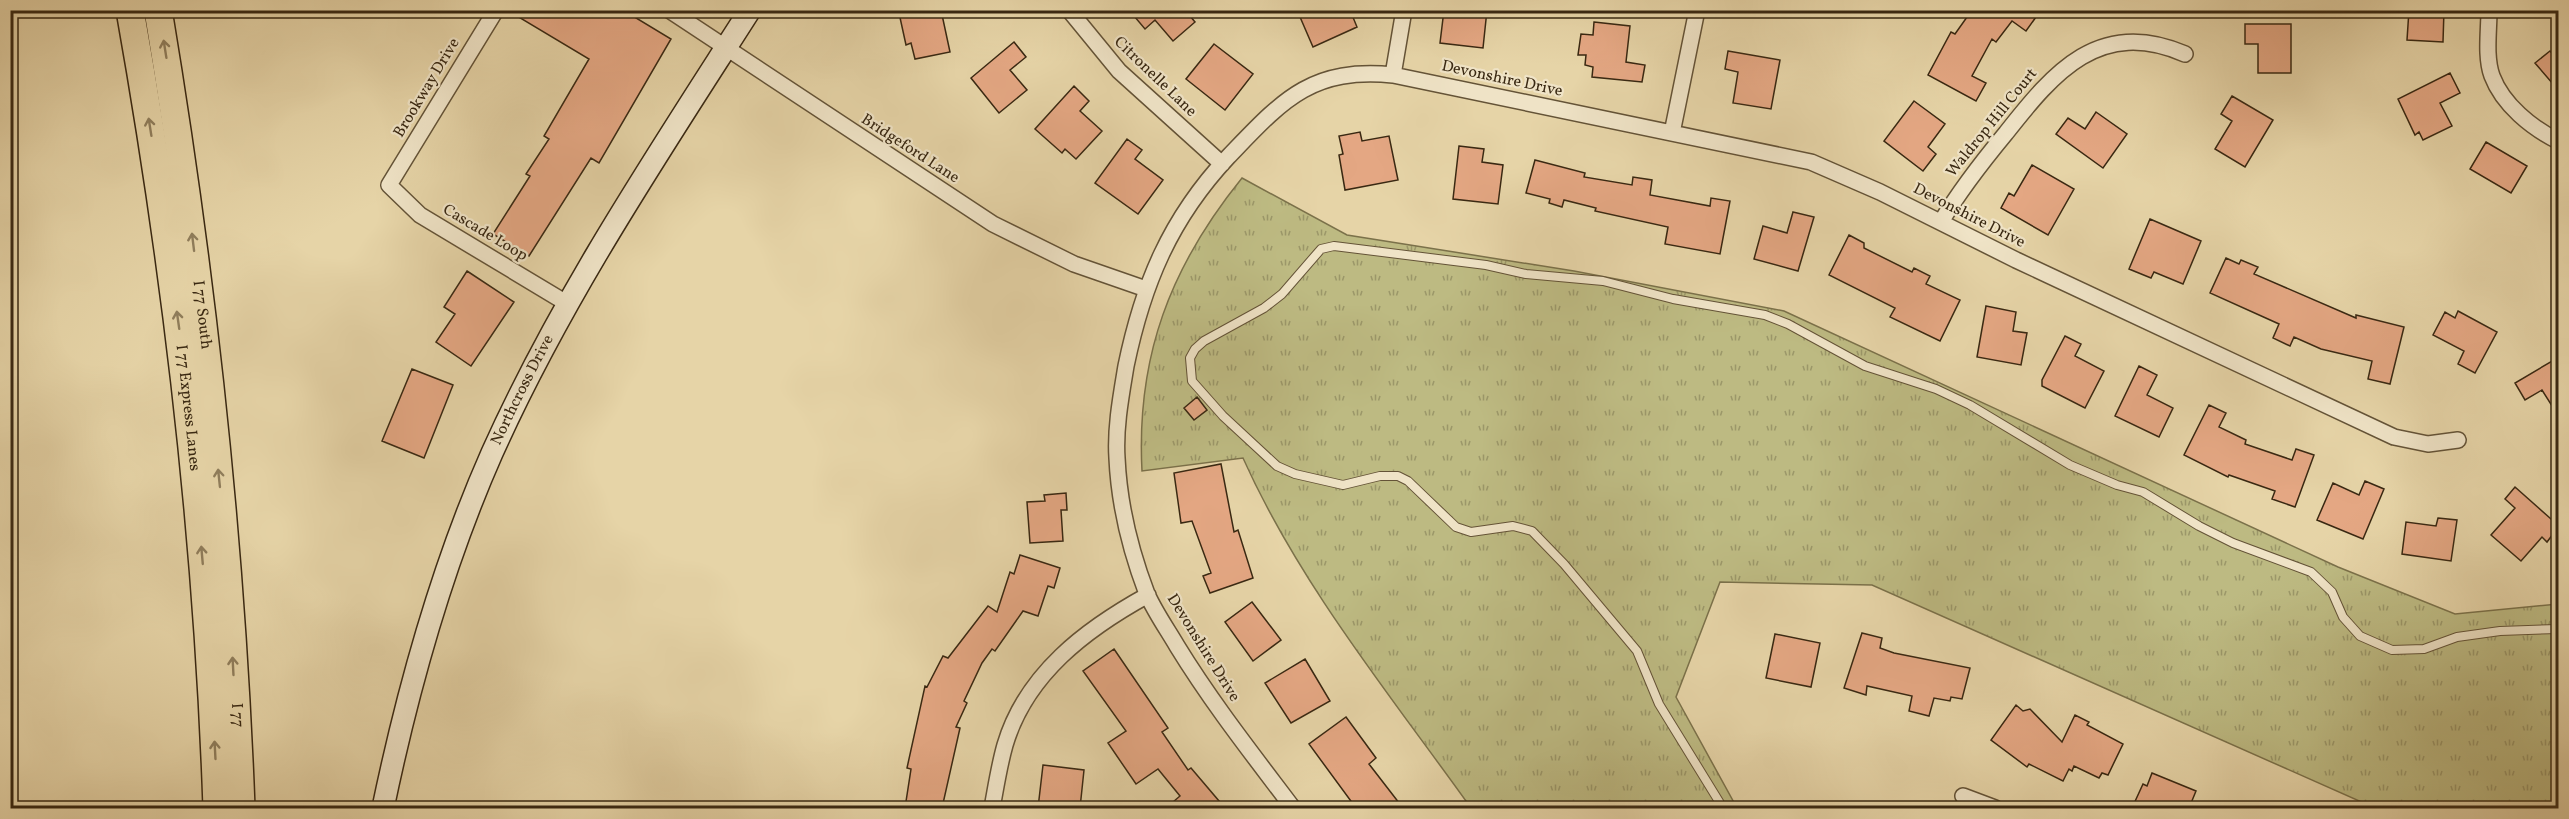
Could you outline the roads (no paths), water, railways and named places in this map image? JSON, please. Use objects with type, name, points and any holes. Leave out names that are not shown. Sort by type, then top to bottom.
[{"type":"highway","name":"I 77 Express Lanes","points":[[130,10],[163,212],[183,356],[207,622],[217,808]]},
{"type":"highway","name":"I 77 South","points":[[158,10],[190,220],[207,354],[231,620]]},
{"type":"highway","name":"I 77","points":[[231,620],[241,808]]},
{"type":"street","name":"Brookway Drive","points":[[389,185],[496,10]]},
{"type":"street","name":"Bridgeford Lane","points":[[669,10],[993,224],[1074,264],[1146,288]]},
{"type":"street","name":"Northcross Drive","points":[[383,808],[394,754],[432,615],[473,498],[532,371],[568,304],[634,192],[750,10]]},
{"type":"street","name":"Citronelle Lane","points":[[1069,10],[1119,71],[1222,164]]},
{"type":"street","points":[[1393,75],[1404,10]]},
{"type":"street","points":[[1672,133],[1697,10]]},
{"type":"street","points":[[2489,10],[2492,76],[2504,97],[2521,116],[2542,133],[2559,141]]},
{"type":"street","name":"Waldrop Hill Court","points":[[1941,222],[1960,190],[2031,101],[2069,63],[2100,47],[2126,43],[2167,47],[2185,54]]},
{"type":"street","name":"Devonshire Drive","points":[[1293,808],[1197,679],[1148,595],[1124,514],[1117,458],[1122,390],[1134,328],[1156,262],[1173,230],[1222,164],[1256,128],[1304,87],[1347,73],[1393,75],[1810,162],[1880,192],[2210,352],[2394,437],[2428,444],[2458,440]]},
{"type":"street","name":"Cascade Loop","points":[[389,185],[420,215],[568,304]]},
{"type":"street","points":[[992,808],[1006,744],[1030,693],[1074,642],[1114,614],[1148,595]]},
{"type":"street","points":[[1963,796],[1995,808]]},
{"type":"lane","points":[[1723,808],[1659,704],[1637,651],[1564,564],[1533,531],[1513,526],[1471,532],[1456,527],[1408,481],[1398,476],[1380,476],[1343,485],[1295,474],[1277,466],[1223,416],[1192,381],[1190,358],[1195,349],[1223,330],[1264,308],[1282,294],[1321,249],[1334,246],[1486,265],[1526,274],[1603,281],[1673,299],[1765,315],[1788,324],[1865,366],[1936,390],[1970,405],[2070,465],[2117,485],[2143,492],[2199,526],[2234,543],[2311,572],[2332,592],[2343,617],[2360,636],[2375,645],[2392,650],[2413,651],[2457,637],[2520,628],[2559,629]]}]
